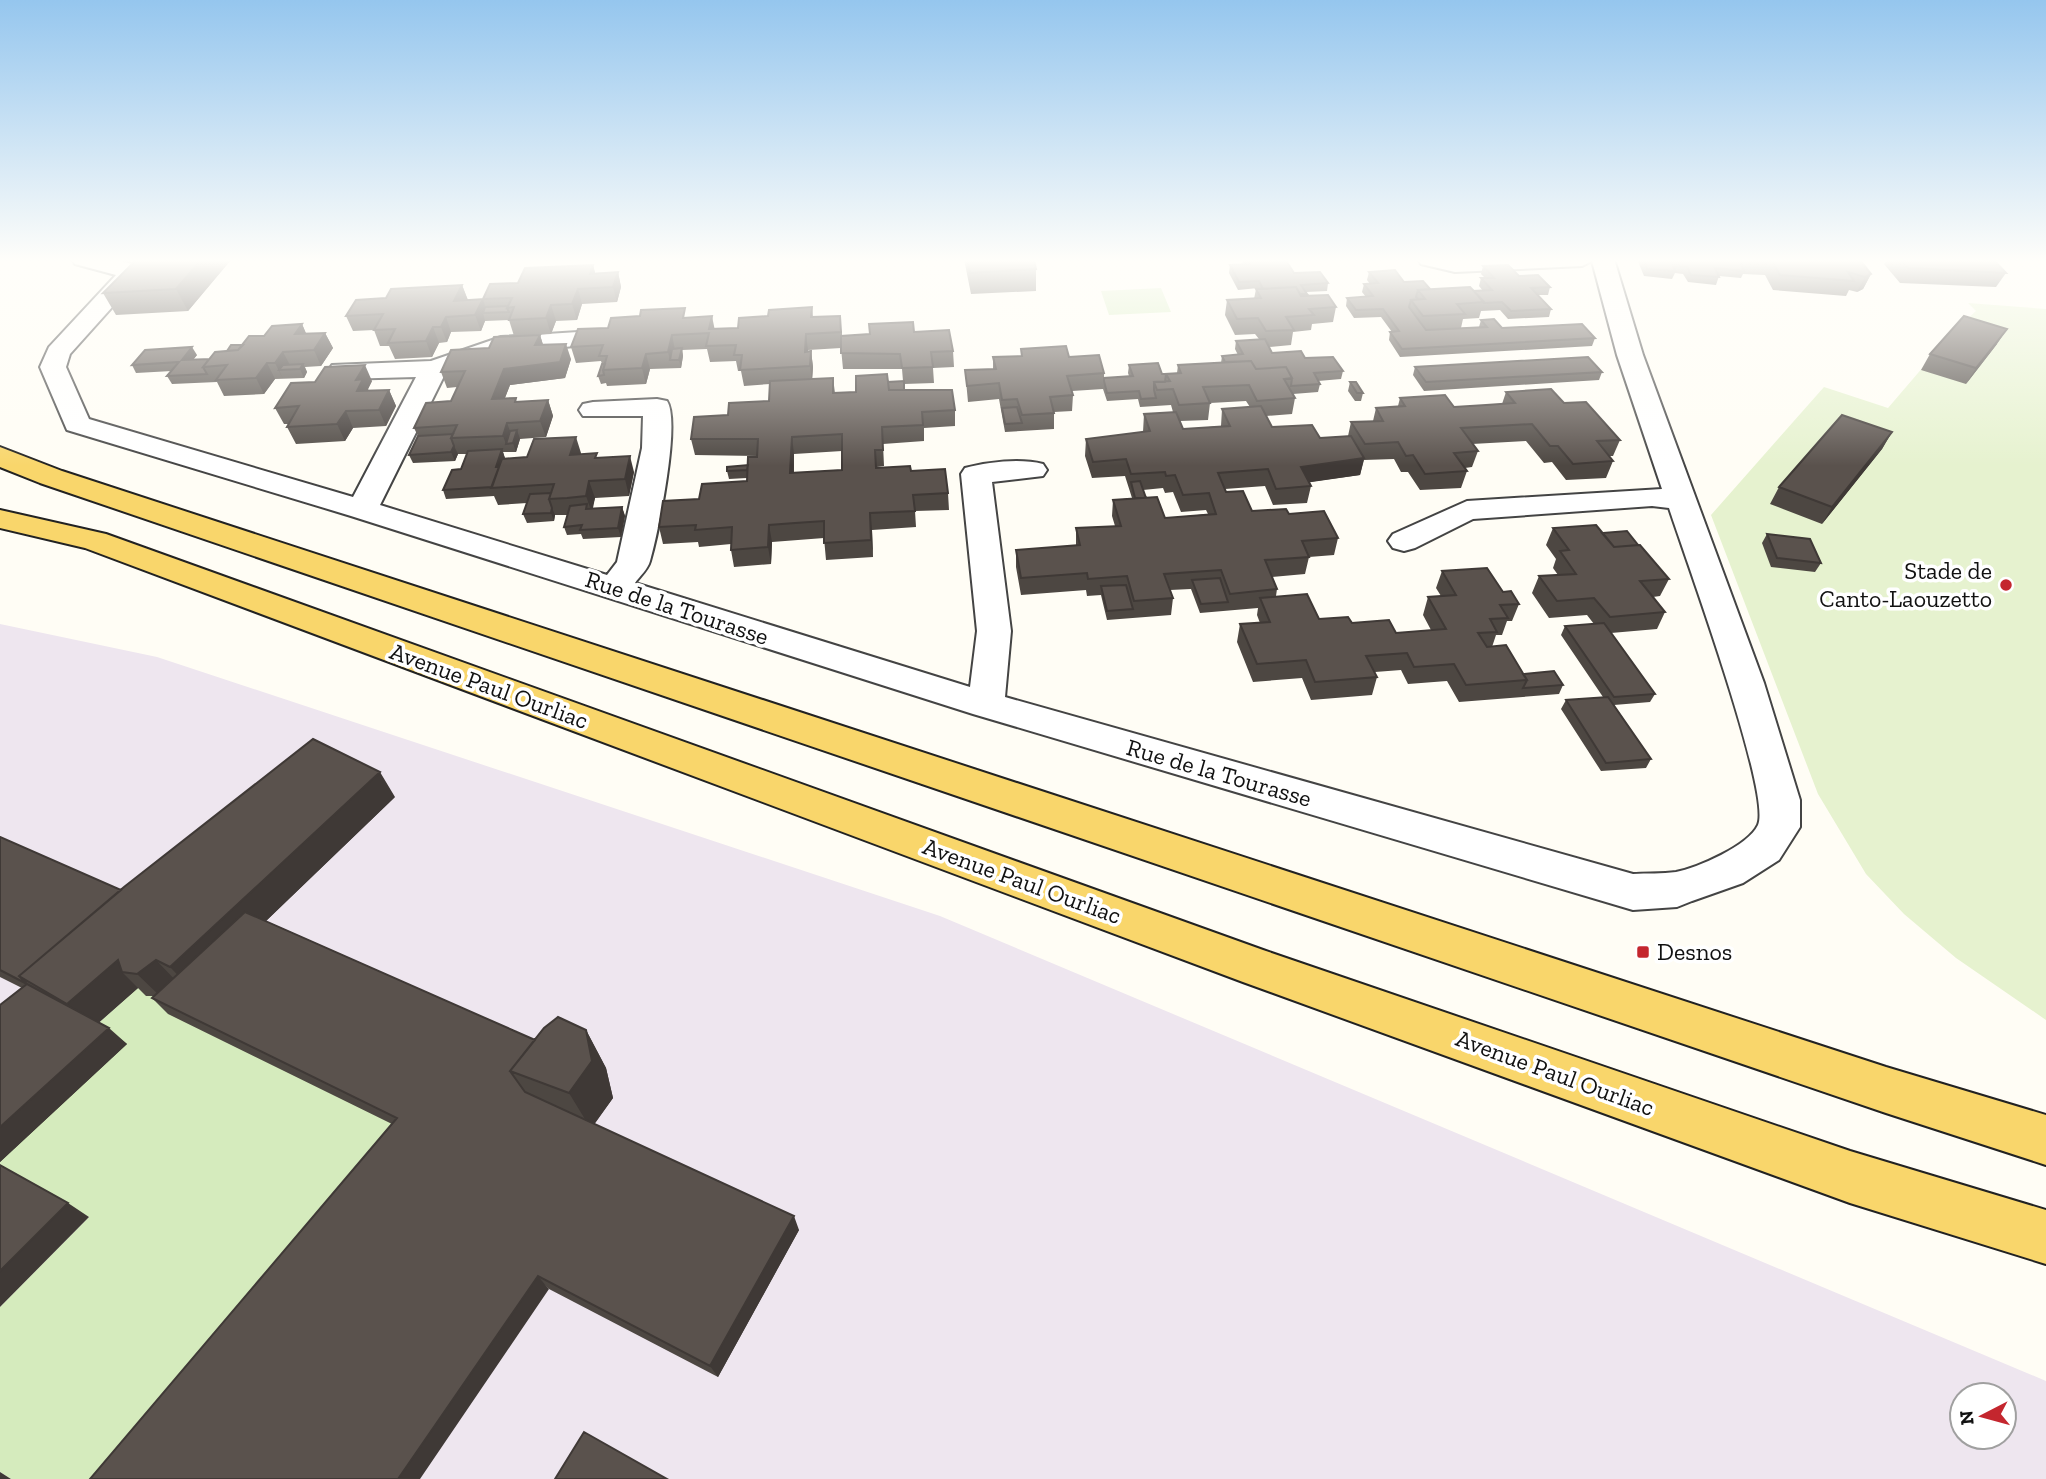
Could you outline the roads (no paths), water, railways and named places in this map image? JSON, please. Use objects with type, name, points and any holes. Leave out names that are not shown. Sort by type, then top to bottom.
[{"type":"main road","points":[[0,456],[104,495],[1860,1081],[2046,1140]]},
{"type":"main road","name":"Avenue Paul Ourliac","points":[[0,519],[95,541],[1259,968],[1850,1177],[2046,1237]]},
{"type":"street","name":"Rue de la Tourasse","points":[[80,328],[58,352],[54,367],[77,424],[362,509],[986,705],[1633,892],[1677,889],[1728,871],[1764,848],[1779,827],[1780,800],[1746,683],[1622,328]]},
{"type":"street","points":[[341,371],[434,369],[501,345],[578,340]]},
{"type":"street","points":[[362,509],[434,369]]},
{"type":"street","points":[[593,410],[657,407],[657,448],[633,564],[614,588]]},
{"type":"street","points":[[986,705],[994,631],[976,474],[1032,470]]},
{"type":"street","points":[[1404,541],[1467,510],[1652,497],[1681,500]]},
{"type":"place","name":"Stade de Canto-Laouzetto","points":[[2006,585]]},
{"type":"place","name":"Desnos","points":[[1643,952]]}]
